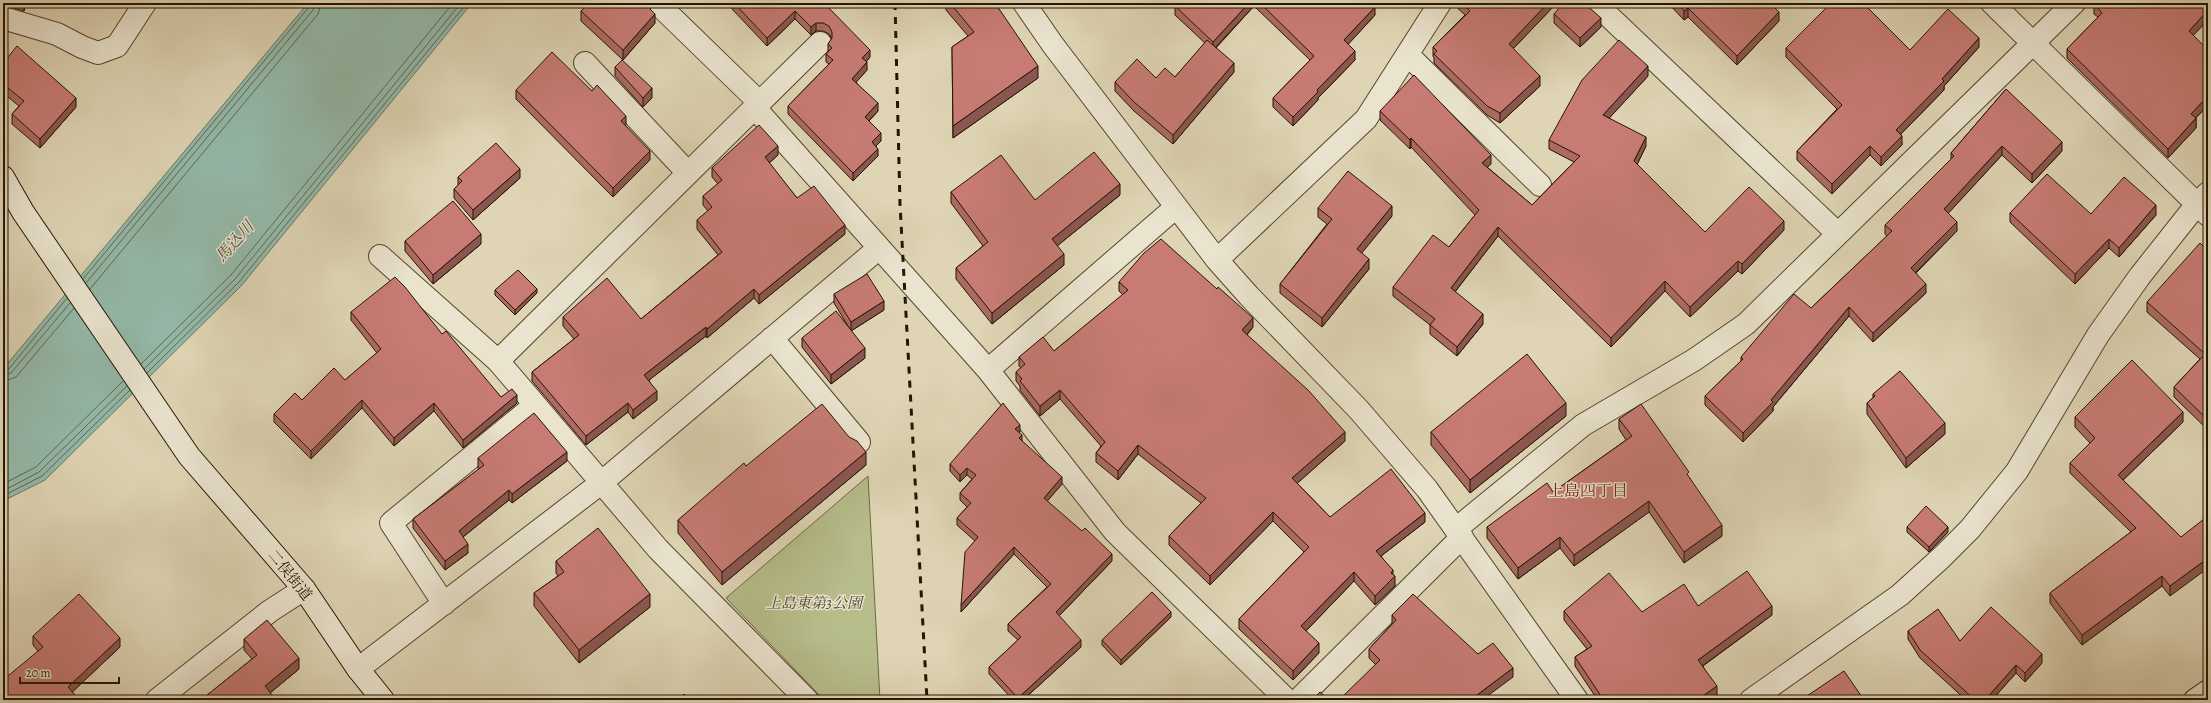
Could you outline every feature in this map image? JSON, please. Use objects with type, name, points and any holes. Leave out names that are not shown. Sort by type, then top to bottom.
[{"type":"street","points":[[3,18],[57,34],[82,47],[98,52],[117,46],[145,3]]},
{"type":"street","points":[[657,3],[758,105],[879,248],[988,370],[1115,532],[1286,700]]},
{"type":"street","points":[[1217,260],[1366,119],[1440,3]]},
{"type":"street","points":[[1595,3],[1838,234]]},
{"type":"street","points":[[1751,700],[1900,594],[1942,557],[1970,529],[2017,471],[2098,335],[2140,276],[2204,204],[1992,3]]},
{"type":"street","points":[[1298,700],[1459,533],[1583,425],[1694,360],[1746,324],[2074,3]]},
{"type":"street","points":[[1029,5],[1053,45],[1217,260],[1249,296],[1360,410],[1427,489],[1577,700]]},
{"type":"street","points":[[498,361],[820,43]]},
{"type":"street","points":[[1408,55],[1540,185]]},
{"type":"street","points":[[585,63],[688,173]]},
{"type":"street","name":"二俣街道","points":[[5,185],[189,456],[304,589],[358,669],[382,700]]},
{"type":"street","points":[[988,370],[1176,207]]},
{"type":"street","points":[[358,669],[601,483],[879,248]]},
{"type":"street","points":[[380,256],[498,361],[658,549],[807,700]]},
{"type":"street","points":[[772,338],[859,442]]},
{"type":"street","points":[[444,604],[391,523],[535,405]]},
{"type":"street","points":[[157,700],[270,612],[304,589]]},
{"type":"street","points":[[2195,700],[2208,691]]},
{"type":"green space","name":"上島東第3公園","points":[[868,476],[880,700],[824,700],[726,598]]},
{"type":"water","name":"馬込川","points":[[308,3],[472,3],[242,285],[45,480],[3,501],[3,369]]},
{"type":"building","points":[[589,3],[650,3],[652,7],[650,9],[655,14],[623,50],[581,11]]},
{"type":"building","points":[[734,3],[824,3],[870,50],[862,58],[867,62],[852,79],[878,103],[865,117],[881,133],[872,142],[878,149],[853,173],[788,106],[833,60],[826,54],[832,48],[828,44],[832,38],[832,32],[829,26],[823,23],[816,23],[811,27],[795,11],[767,38]]},
{"type":"building","points":[[950,3],[995,3],[1038,66],[953,126],[952,47],[974,32]]},
{"type":"building","points":[[1178,3],[1249,3],[1213,42],[1175,6]]},
{"type":"building","points":[[1260,3],[1371,3],[1375,7],[1344,40],[1355,51],[1293,117],[1273,98],[1314,56]]},
{"type":"building","points":[[1462,3],[1548,3],[1509,44],[1540,76],[1500,113],[1487,106],[1434,54],[1437,51],[1433,47],[1470,11]]},
{"type":"building","points":[[1563,3],[1584,3],[1601,18],[1580,38],[1554,14]]},
{"type":"building","points":[[1677,3],[1770,3],[1779,12],[1737,56],[1688,8],[1684,11]]},
{"type":"building","points":[[1831,3],[1863,3],[1910,50],[1948,9],[1979,38],[1942,79],[1944,81],[1896,130],[1902,136],[1881,157],[1870,146],[1832,184],[1797,151],[1842,105],[1786,48]]},
{"type":"building","points":[[2132,3],[2136,7],[2140,3],[2208,3],[2208,10],[2189,31],[2208,50],[2208,96],[2191,114],[2196,118],[2168,149],[2067,49],[2102,13],[2094,4]]},
{"type":"building","points":[[1207,40],[1234,63],[1173,135],[1134,102],[1115,82],[1137,59],[1156,78],[1165,68],[1175,77]]},
{"type":"building","points":[[1619,40],[1648,66],[1603,115],[1646,137],[1634,161],[1705,232],[1749,187],[1784,221],[1742,264],[1738,261],[1690,307],[1665,281],[1611,338],[1498,227],[1451,288],[1483,314],[1457,347],[1430,325],[1435,319],[1393,287],[1433,235],[1449,247],[1479,210],[1411,138],[1410,140],[1380,111],[1414,75],[1491,155],[1482,163],[1532,205],[1580,156],[1549,140],[1582,80]]},
{"type":"building","points":[[17,46],[76,98],[40,139],[12,114],[24,101],[3,84],[3,63]]},
{"type":"building","points":[[552,52],[592,91],[597,85],[626,116],[621,121],[650,151],[613,188],[516,90]]},
{"type":"building","points":[[622,60],[652,88],[643,98],[615,67]]},
{"type":"building","points":[[2006,89],[2062,142],[2032,174],[2002,146],[1944,209],[1957,222],[1911,268],[1926,284],[1873,333],[1849,307],[1771,400],[1773,402],[1743,433],[1705,396],[1743,359],[1741,357],[1794,294],[1811,308],[1892,231],[1885,225],[1954,156],[1951,153]]},
{"type":"building","points":[[759,125],[778,146],[765,157],[797,198],[814,186],[845,225],[759,295],[754,289],[707,329],[706,327],[644,375],[657,391],[633,410],[628,403],[586,436],[532,372],[579,335],[563,317],[607,278],[641,319],[722,252],[697,220],[712,207],[703,196],[722,180],[712,168]]},
{"type":"building","points":[[496,143],[520,169],[473,210],[454,189],[462,181],[458,177]]},
{"type":"building","points":[[1094,152],[1120,184],[1052,239],[1064,254],[992,313],[956,268],[988,242],[951,192],[1001,155],[1035,200]]},
{"type":"building","points":[[1348,171],[1392,206],[1357,249],[1369,259],[1322,318],[1280,284],[1332,219],[1318,208]]},
{"type":"building","points":[[2047,174],[2091,214],[2124,177],[2156,205],[2119,248],[2109,239],[2075,274],[2010,213]]},
{"type":"building","points":[[453,201],[481,234],[433,275],[405,241]]},
{"type":"building","points":[[1161,239],[1217,289],[1218,287],[1253,318],[1242,330],[1309,391],[1345,432],[1292,478],[1330,517],[1391,469],[1425,513],[1376,551],[1393,570],[1391,573],[1395,576],[1375,596],[1354,572],[1301,626],[1319,643],[1293,671],[1239,619],[1309,547],[1273,512],[1210,576],[1169,536],[1206,498],[1138,445],[1118,471],[1096,453],[1105,442],[1060,390],[1040,406],[1020,381],[1022,379],[1016,372],[1025,364],[1019,357],[1043,337],[1054,351],[1128,290],[1119,282],[1144,253]]},
{"type":"building","points":[[2200,243],[2208,251],[2208,420],[2174,387],[2205,354],[2147,302]]},
{"type":"building","points":[[518,270],[537,289],[515,310],[495,290]]},
{"type":"building","points":[[867,274],[884,301],[851,322],[834,294]]},
{"type":"building","points":[[395,277],[405,287],[442,334],[446,331],[501,397],[512,389],[517,395],[463,440],[434,403],[394,438],[362,400],[311,451],[274,414],[295,393],[302,400],[334,368],[345,380],[381,349],[351,312]]},
{"type":"building","points":[[836,311],[865,348],[831,375],[802,338]]},
{"type":"building","points":[[1527,354],[1566,403],[1470,480],[1431,432]]},
{"type":"building","points":[[2132,360],[2183,412],[2118,475],[2181,537],[2204,519],[2207,524],[2208,523],[2208,558],[2170,586],[2162,576],[2082,635],[2050,593],[2136,528],[2070,463],[2095,438],[2075,417]]},
{"type":"building","points":[[1900,371],[1945,423],[1906,458],[1867,403],[1875,396],[1873,394]]},
{"type":"building","points":[[1003,403],[1020,425],[1015,429],[1022,435],[1019,438],[1062,477],[1044,498],[1082,531],[1085,528],[1112,554],[1056,612],[1081,640],[1018,698],[989,667],[1021,637],[1008,624],[1051,584],[1014,547],[961,605],[965,552],[978,537],[957,518],[971,503],[960,493],[976,475],[967,468],[960,475],[950,464]]},
{"type":"building","points":[[822,404],[849,437],[857,441],[866,452],[722,572],[678,520],[744,463],[746,466]]},
{"type":"building","points":[[1641,404],[1689,472],[1687,474],[1722,525],[1684,552],[1649,501],[1574,555],[1560,537],[1518,568],[1487,527],[1547,483],[1553,492],[1632,436],[1619,419]]},
{"type":"building","points":[[534,413],[567,452],[512,494],[509,490],[459,531],[468,544],[445,561],[413,519],[484,465],[478,458]]},
{"type":"building","points":[[1926,506],[1948,527],[1929,547],[1907,527]]},
{"type":"building","points":[[598,528],[650,594],[579,650],[534,593],[564,572],[556,561]]},
{"type":"building","points":[[1747,571],[1772,606],[1698,660],[1717,686],[1697,700],[1595,700],[1601,696],[1575,657],[1592,646],[1564,611],[1609,573],[1642,612],[1684,584],[1698,606]]},
{"type":"building","points":[[1152,592],[1171,612],[1121,660],[1102,640]]},
{"type":"building","points":[[79,594],[120,638],[68,687],[76,696],[70,700],[3,700],[3,680],[43,647],[33,636]]},
{"type":"building","points":[[1413,594],[1478,654],[1493,643],[1513,668],[1477,695],[1481,700],[1339,700],[1380,660],[1369,649],[1396,620],[1392,615]]},
{"type":"building","points":[[1991,607],[2042,654],[2025,673],[2016,665],[1985,700],[1975,700],[1920,650],[1908,631],[1938,609],[1960,641]]},
{"type":"building","points":[[267,620],[299,658],[265,686],[276,700],[201,700],[257,655],[244,639]]},
{"type":"building","points":[[1844,671],[1864,700],[1801,700]]},
{"type":"building","points":[[1320,692],[1329,700],[1312,700]]},
{"type":"building","points":[[684,694],[688,700],[677,700]]},
{"type":"building","points":[[542,696],[545,700],[536,700]]},
{"type":"railway","points":[[895,3],[900,204],[927,700]]},
{"type":"district","name":"上島四丁目","points":[[1588,490]]}]
